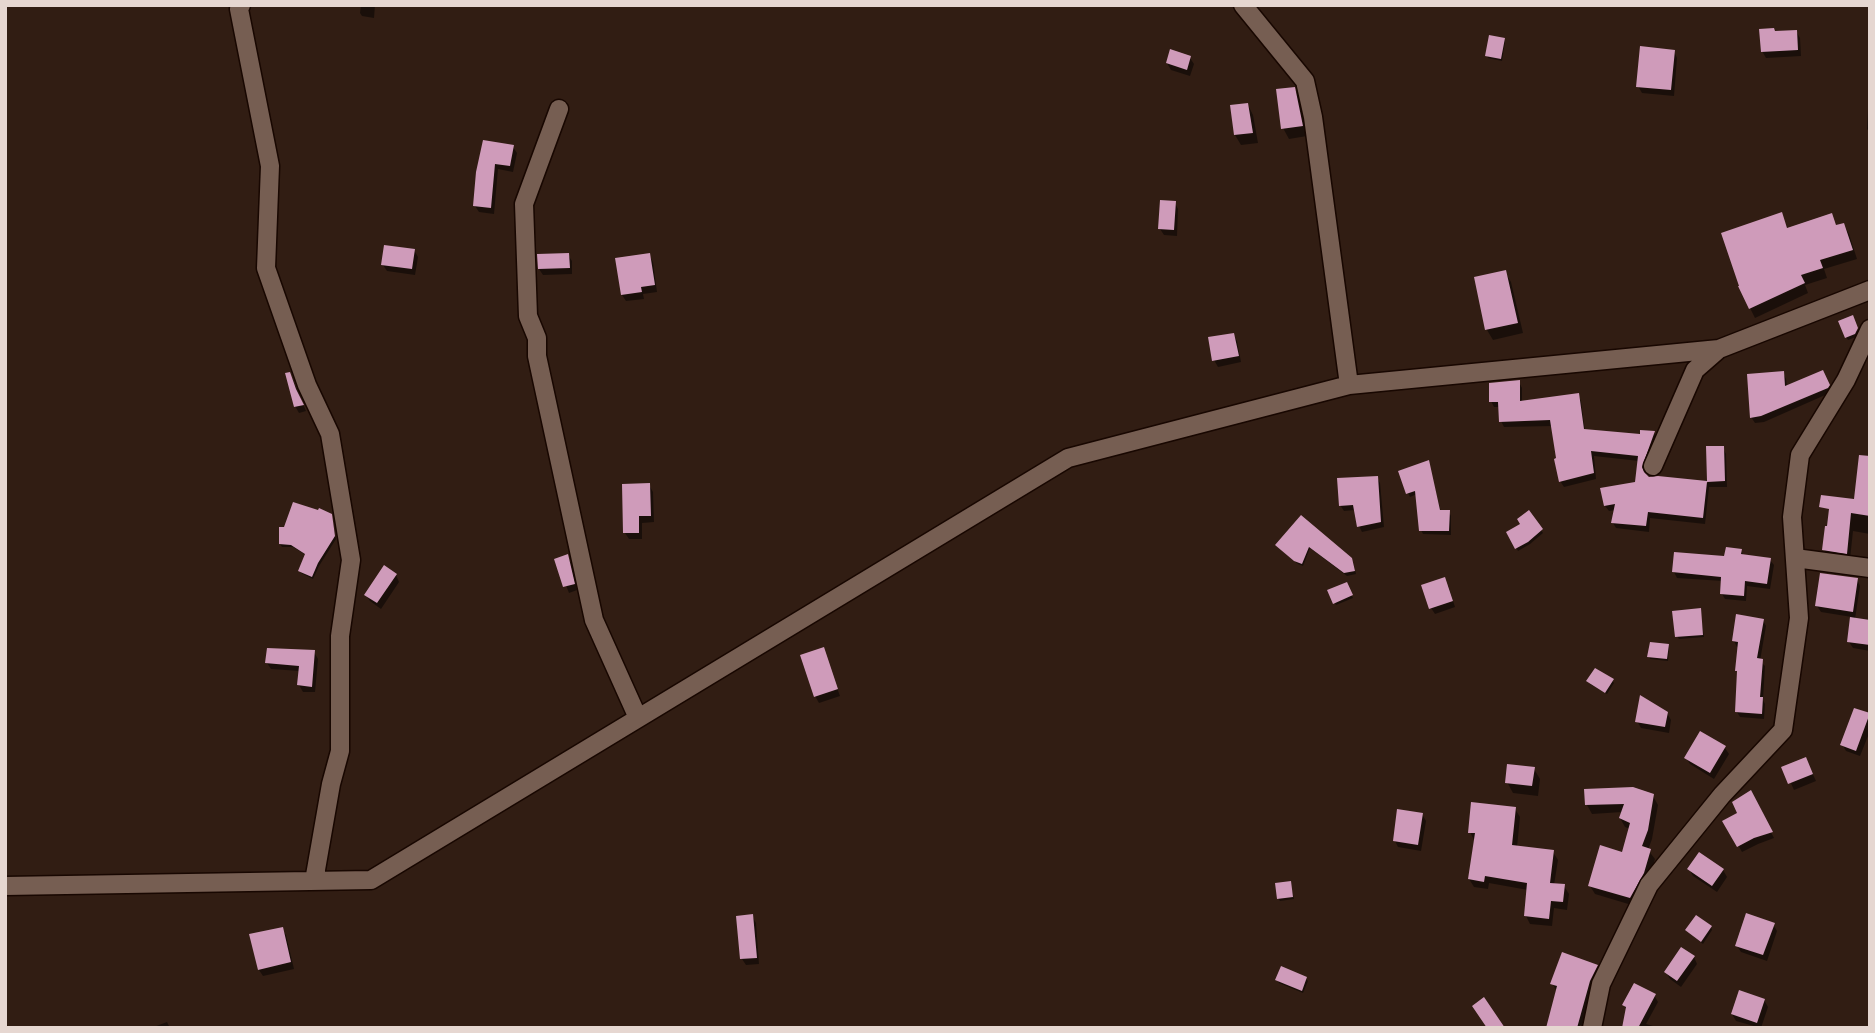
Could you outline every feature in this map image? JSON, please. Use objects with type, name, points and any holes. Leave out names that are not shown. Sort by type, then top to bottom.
[{"type":"street","points":[[241,5],[239,9],[270,166],[266,268],[307,385],[330,434],[351,560],[340,636],[340,751],[331,784],[314,881]]},
{"type":"street","points":[[1243,5],[1305,81],[1313,117],[1349,385]]},
{"type":"street","points":[[559,108],[524,204],[528,316],[537,338],[537,356],[594,621],[638,718]]},
{"type":"street","points":[[5,886],[371,880],[1068,458],[1349,385],[1719,349],[1870,290]]},
{"type":"street","points":[[1592,1028],[1601,984],[1648,886],[1722,795],[1783,730],[1799,618],[1792,517],[1800,455],[1846,380],[1870,329]]},
{"type":"street","points":[[1653,466],[1695,370],[1719,349]]},
{"type":"street","points":[[1795,558],[1870,568]]},
{"type":"building","points":[[1774,28],[1775,31],[1797,30],[1798,50],[1761,52],[1759,29]]},
{"type":"building","points":[[1489,35],[1505,38],[1501,59],[1485,56]]},
{"type":"building","points":[[1640,46],[1675,50],[1671,90],[1636,87]]},
{"type":"building","points":[[1170,49],[1191,56],[1187,70],[1166,63]]},
{"type":"building","points":[[1295,87],[1303,126],[1281,129],[1276,89]]},
{"type":"building","points":[[1248,103],[1253,133],[1234,135],[1230,105]]},
{"type":"building","points":[[483,140],[514,145],[510,166],[495,164],[491,208],[473,206],[476,172]]},
{"type":"building","points":[[1160,200],[1176,201],[1174,230],[1158,229]]},
{"type":"building","points":[[1782,212],[1787,228],[1832,213],[1836,225],[1844,223],[1853,250],[1820,260],[1823,268],[1801,275],[1805,283],[1749,309],[1738,286],[1721,233]]},
{"type":"building","points":[[384,245],[415,249],[412,269],[381,265]]},
{"type":"building","points":[[569,253],[570,268],[538,269],[537,254]]},
{"type":"building","points":[[650,253],[655,285],[641,287],[642,292],[621,295],[615,258]]},
{"type":"building","points":[[1506,270],[1518,323],[1485,330],[1474,277]]},
{"type":"building","points":[[1853,315],[1858,328],[1855,334],[1845,338],[1838,321]]},
{"type":"building","points":[[1234,333],[1239,356],[1212,361],[1208,337]]},
{"type":"building","points":[[1823,370],[1830,385],[1828,388],[1750,418],[1747,374],[1784,371],[1785,386]]},
{"type":"building","points":[[290,372],[304,405],[294,407],[285,373]]},
{"type":"building","points":[[1520,380],[1520,401],[1579,393],[1584,429],[1640,434],[1640,430],[1655,431],[1642,467],[1649,477],[1707,481],[1706,446],[1724,446],[1725,481],[1707,482],[1703,518],[1648,512],[1646,526],[1611,523],[1615,504],[1604,506],[1600,488],[1635,482],[1638,456],[1591,451],[1594,473],[1559,482],[1550,420],[1499,422],[1498,402],[1489,402],[1489,383]]},
{"type":"building","points":[[1859,455],[1870,456],[1870,516],[1851,513],[1847,554],[1822,550],[1829,509],[1819,507],[1821,495],[1854,499]]},
{"type":"building","points":[[1429,460],[1440,510],[1450,510],[1449,531],[1419,531],[1415,491],[1406,494],[1398,471]]},
{"type":"building","points":[[1378,476],[1381,522],[1357,527],[1353,505],[1339,506],[1337,478]]},
{"type":"building","points":[[650,483],[651,516],[639,516],[639,533],[623,533],[622,484]]},
{"type":"building","points":[[293,502],[332,514],[335,536],[312,577],[298,571],[305,554],[291,545],[279,544],[279,527],[284,527]]},
{"type":"building","points":[[1529,510],[1543,529],[1515,549],[1506,532],[1520,524],[1517,519]]},
{"type":"building","points":[[1301,515],[1352,558],[1355,571],[1344,573],[1309,547],[1302,564],[1294,561],[1275,545]]},
{"type":"building","points":[[1726,547],[1742,549],[1741,554],[1771,558],[1767,584],[1745,581],[1744,596],[1720,594],[1721,577],[1672,572],[1674,552],[1724,556]]},
{"type":"building","points":[[568,554],[575,584],[563,587],[554,559]]},
{"type":"building","points":[[384,565],[397,574],[377,603],[364,595]]},
{"type":"building","points":[[1820,573],[1858,578],[1853,612],[1815,606]]},
{"type":"building","points":[[1445,577],[1453,601],[1429,609],[1421,585]]},
{"type":"building","points":[[1347,582],[1353,595],[1333,604],[1327,590]]},
{"type":"building","points":[[1701,608],[1703,635],[1675,637],[1672,611]]},
{"type":"building","points":[[1736,614],[1764,619],[1757,658],[1763,659],[1760,697],[1763,697],[1762,714],[1735,712],[1738,642],[1732,641]]},
{"type":"building","points":[[1850,617],[1870,620],[1870,645],[1847,642]]},
{"type":"building","points":[[1650,642],[1669,644],[1667,659],[1647,657]]},
{"type":"building","points":[[824,647],[838,689],[814,697],[800,655]]},
{"type":"building","points":[[267,648],[315,650],[312,687],[297,685],[299,666],[265,663]]},
{"type":"building","points":[[1595,668],[1614,679],[1605,693],[1586,681]]},
{"type":"building","points":[[1640,695],[1668,712],[1665,727],[1635,722]]},
{"type":"building","points":[[1854,708],[1870,713],[1856,751],[1840,745]]},
{"type":"building","points":[[1700,731],[1726,746],[1710,773],[1684,758]]},
{"type":"building","points":[[1806,757],[1813,774],[1788,784],[1781,767]]},
{"type":"building","points":[[1507,764],[1535,767],[1532,786],[1505,783]]},
{"type":"building","points":[[1633,787],[1654,794],[1648,830],[1642,846],[1651,849],[1644,873],[1630,898],[1588,886],[1600,845],[1622,852],[1630,823],[1619,818],[1624,804],[1585,805],[1584,789]]},
{"type":"building","points":[[1751,790],[1773,832],[1737,847],[1722,821],[1737,813],[1732,802]]},
{"type":"building","points":[[1471,802],[1516,807],[1512,845],[1554,850],[1550,883],[1565,884],[1563,902],[1551,901],[1549,919],[1524,916],[1527,883],[1485,876],[1484,882],[1468,879],[1475,833],[1468,833]]},
{"type":"building","points":[[1397,809],[1423,813],[1418,845],[1393,841]]},
{"type":"building","points":[[1699,852],[1724,869],[1712,886],[1687,869]]},
{"type":"building","points":[[1291,881],[1293,897],[1277,899],[1275,883]]},
{"type":"building","points":[[1746,913],[1775,923],[1763,955],[1735,946]]},
{"type":"building","points":[[753,914],[757,958],[740,959],[736,916]]},
{"type":"building","points":[[1696,915],[1712,926],[1701,942],[1685,930]]},
{"type":"building","points":[[283,927],[291,962],[258,970],[249,934]]},
{"type":"building","points":[[1681,947],[1695,956],[1677,981],[1664,972]]},
{"type":"building","points":[[1562,952],[1598,965],[1590,981],[1577,1028],[1546,1028],[1557,986],[1550,984]]},
{"type":"building","points":[[1281,966],[1307,977],[1302,991],[1275,980]]},
{"type":"building","points":[[1634,983],[1656,994],[1638,1028],[1622,1028],[1626,1007],[1622,1005]]},
{"type":"building","points":[[1739,990],[1765,999],[1757,1023],[1731,1014]]},
{"type":"building","points":[[1484,997],[1505,1028],[1487,1028],[1472,1006]]}]
